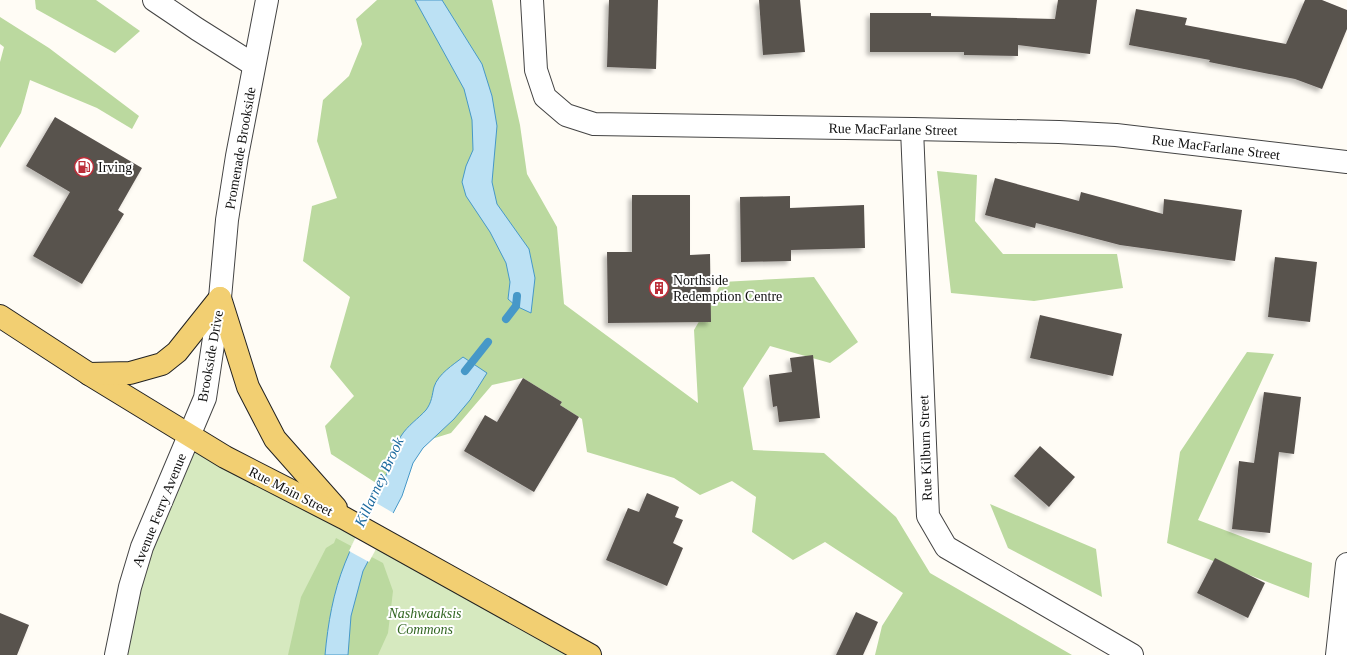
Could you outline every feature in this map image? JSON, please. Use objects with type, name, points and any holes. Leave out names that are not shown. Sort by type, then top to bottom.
[{"type":"main road","points":[[89,374],[130,373],[162,364],[177,352],[220,298]]},
{"type":"main road","points":[[220,298],[248,387],[275,439],[344,518]]},
{"type":"main road","name":"Rue Main Street","points":[[0,316],[89,374],[225,457],[344,518],[590,655]]},
{"type":"street","points":[[154,0],[254,65]]},
{"type":"street","name":"Promenade Brookside","points":[[220,298],[227,220],[236,156],[267,0]]},
{"type":"street","name":"Rue MacFarlane Street","points":[[532,0],[536,70],[545,97],[566,115],[594,124],[1059,132],[1116,135],[1347,162]]},
{"type":"street","name":"Rue Kilburn Street","points":[[912,129],[928,516],[946,547],[1132,655]]},
{"type":"street","name":"Brookside Drive","points":[[189,436],[205,398],[220,298]]},
{"type":"street","name":"Avenue Ferry Avenue","points":[[116,655],[130,587],[142,547],[189,436]]},
{"type":"street","points":[[1337,655],[1347,564]]},
{"type":"green space","points":[[35,0],[96,0],[140,31],[115,53],[36,9]]},
{"type":"green space","points":[[377,0],[492,0],[520,125],[527,174],[557,227],[564,304],[698,403],[694,330],[722,282],[814,277],[858,342],[830,363],[770,346],[743,388],[753,450],[824,453],[896,517],[930,573],[1072,655],[875,655],[882,626],[903,593],[825,542],[793,560],[752,532],[756,497],[732,481],[700,495],[674,478],[587,452],[582,419],[560,405],[562,402],[523,378],[492,385],[451,433],[409,446],[390,492],[331,454],[325,426],[354,396],[330,367],[350,297],[303,261],[312,206],[337,198],[317,141],[323,100],[349,76],[362,44],[356,19]]},
{"type":"green space","points":[[0,17],[49,48],[139,116],[132,129],[97,108],[30,80],[21,113],[0,148],[0,62],[4,47],[0,44]]},
{"type":"green space","points":[[937,171],[977,175],[975,221],[1003,254],[1117,254],[1123,288],[1034,301],[951,293]]},
{"type":"green space","points":[[1247,352],[1274,354],[1198,520],[1312,563],[1309,598],[1167,543],[1180,452]]},
{"type":"green space","name":"Nashwaaksis Commons","points":[[189,436],[589,655],[116,655]]},
{"type":"green space","points":[[990,504],[1096,549],[1102,597],[1008,548]]},
{"type":"green space","points":[[336,538],[383,563],[393,591],[388,633],[378,655],[288,655],[301,597],[326,548],[334,543]]},
{"type":"water","points":[[415,0],[442,0],[482,64],[492,96],[497,126],[492,182],[497,204],[529,249],[535,278],[531,313],[516,306],[508,299],[510,282],[506,263],[490,232],[466,196],[462,182],[466,166],[473,150],[472,120],[464,89]]},
{"type":"water","points":[[463,357],[487,373],[470,400],[454,419],[423,448],[413,463],[402,496],[363,571],[351,616],[348,655],[325,655],[332,608],[341,574],[354,542],[380,491],[398,441],[430,404],[434,387],[439,378],[446,370]]},
{"type":"pier","points":[[373,501],[395,514],[369,562],[349,551]]},
{"type":"building","points":[[609,0],[658,0],[656,69],[607,67]]},
{"type":"building","points":[[759,0],[800,0],[805,52],[763,55]]},
{"type":"building","points":[[1058,0],[1097,0],[1090,54],[1018,45],[1018,56],[964,55],[964,52],[870,52],[870,13],[931,13],[931,16],[1055,19]]},
{"type":"building","points":[[1305,0],[1322,0],[1347,10],[1347,29],[1322,89],[1295,79],[1209,62],[1210,60],[1129,45],[1136,9],[1187,18],[1185,25],[1286,44]]},
{"type":"building","points":[[55,117],[142,168],[118,210],[124,214],[82,284],[33,256],[70,192],[26,166]]},
{"type":"building","points":[[995,178],[1079,201],[1081,192],[1163,214],[1164,199],[1242,210],[1235,261],[1120,245],[1036,223],[1035,228],[985,215]]},
{"type":"building","name":"Northside Redemption Centre","points":[[632,195],[690,195],[690,255],[710,254],[711,322],[608,323],[607,252],[632,252]]},
{"type":"building","points":[[790,196],[790,208],[864,205],[865,248],[791,250],[791,261],[741,262],[740,197]]},
{"type":"building","points":[[1275,257],[1317,262],[1310,322],[1268,317]]},
{"type":"building","points":[[1040,315],[1122,334],[1113,376],[1030,358]]},
{"type":"building","points":[[813,355],[820,418],[779,422],[777,406],[773,407],[769,375],[792,372],[790,358]]},
{"type":"building","points":[[523,378],[562,402],[560,405],[579,417],[534,492],[464,451],[485,415],[497,422]]},
{"type":"building","points":[[1264,392],[1301,397],[1294,454],[1279,452],[1270,533],[1232,529],[1239,461],[1254,463]]},
{"type":"building","points":[[1040,446],[1075,477],[1049,507],[1014,476]]},
{"type":"building","points":[[647,493],[679,507],[675,517],[683,520],[673,543],[683,548],[667,586],[606,560],[628,508],[639,512]]},
{"type":"building","points":[[1215,558],[1265,583],[1248,618],[1197,593]]},
{"type":"building","points":[[856,612],[878,622],[863,655],[836,655]]},
{"type":"building","points":[[0,613],[29,625],[17,655],[0,655]]},
{"type":"waterway","name":"Killarney Brook","points":[[506,319],[516,306],[517,296]]},
{"type":"waterway","name":"Killarney Brook","points":[[465,371],[488,342]]},
{"type":"place","name":"Irving","points":[[84,167]]},
{"type":"place","name":"Northside Redemption Centre","points":[[659,288]]}]
